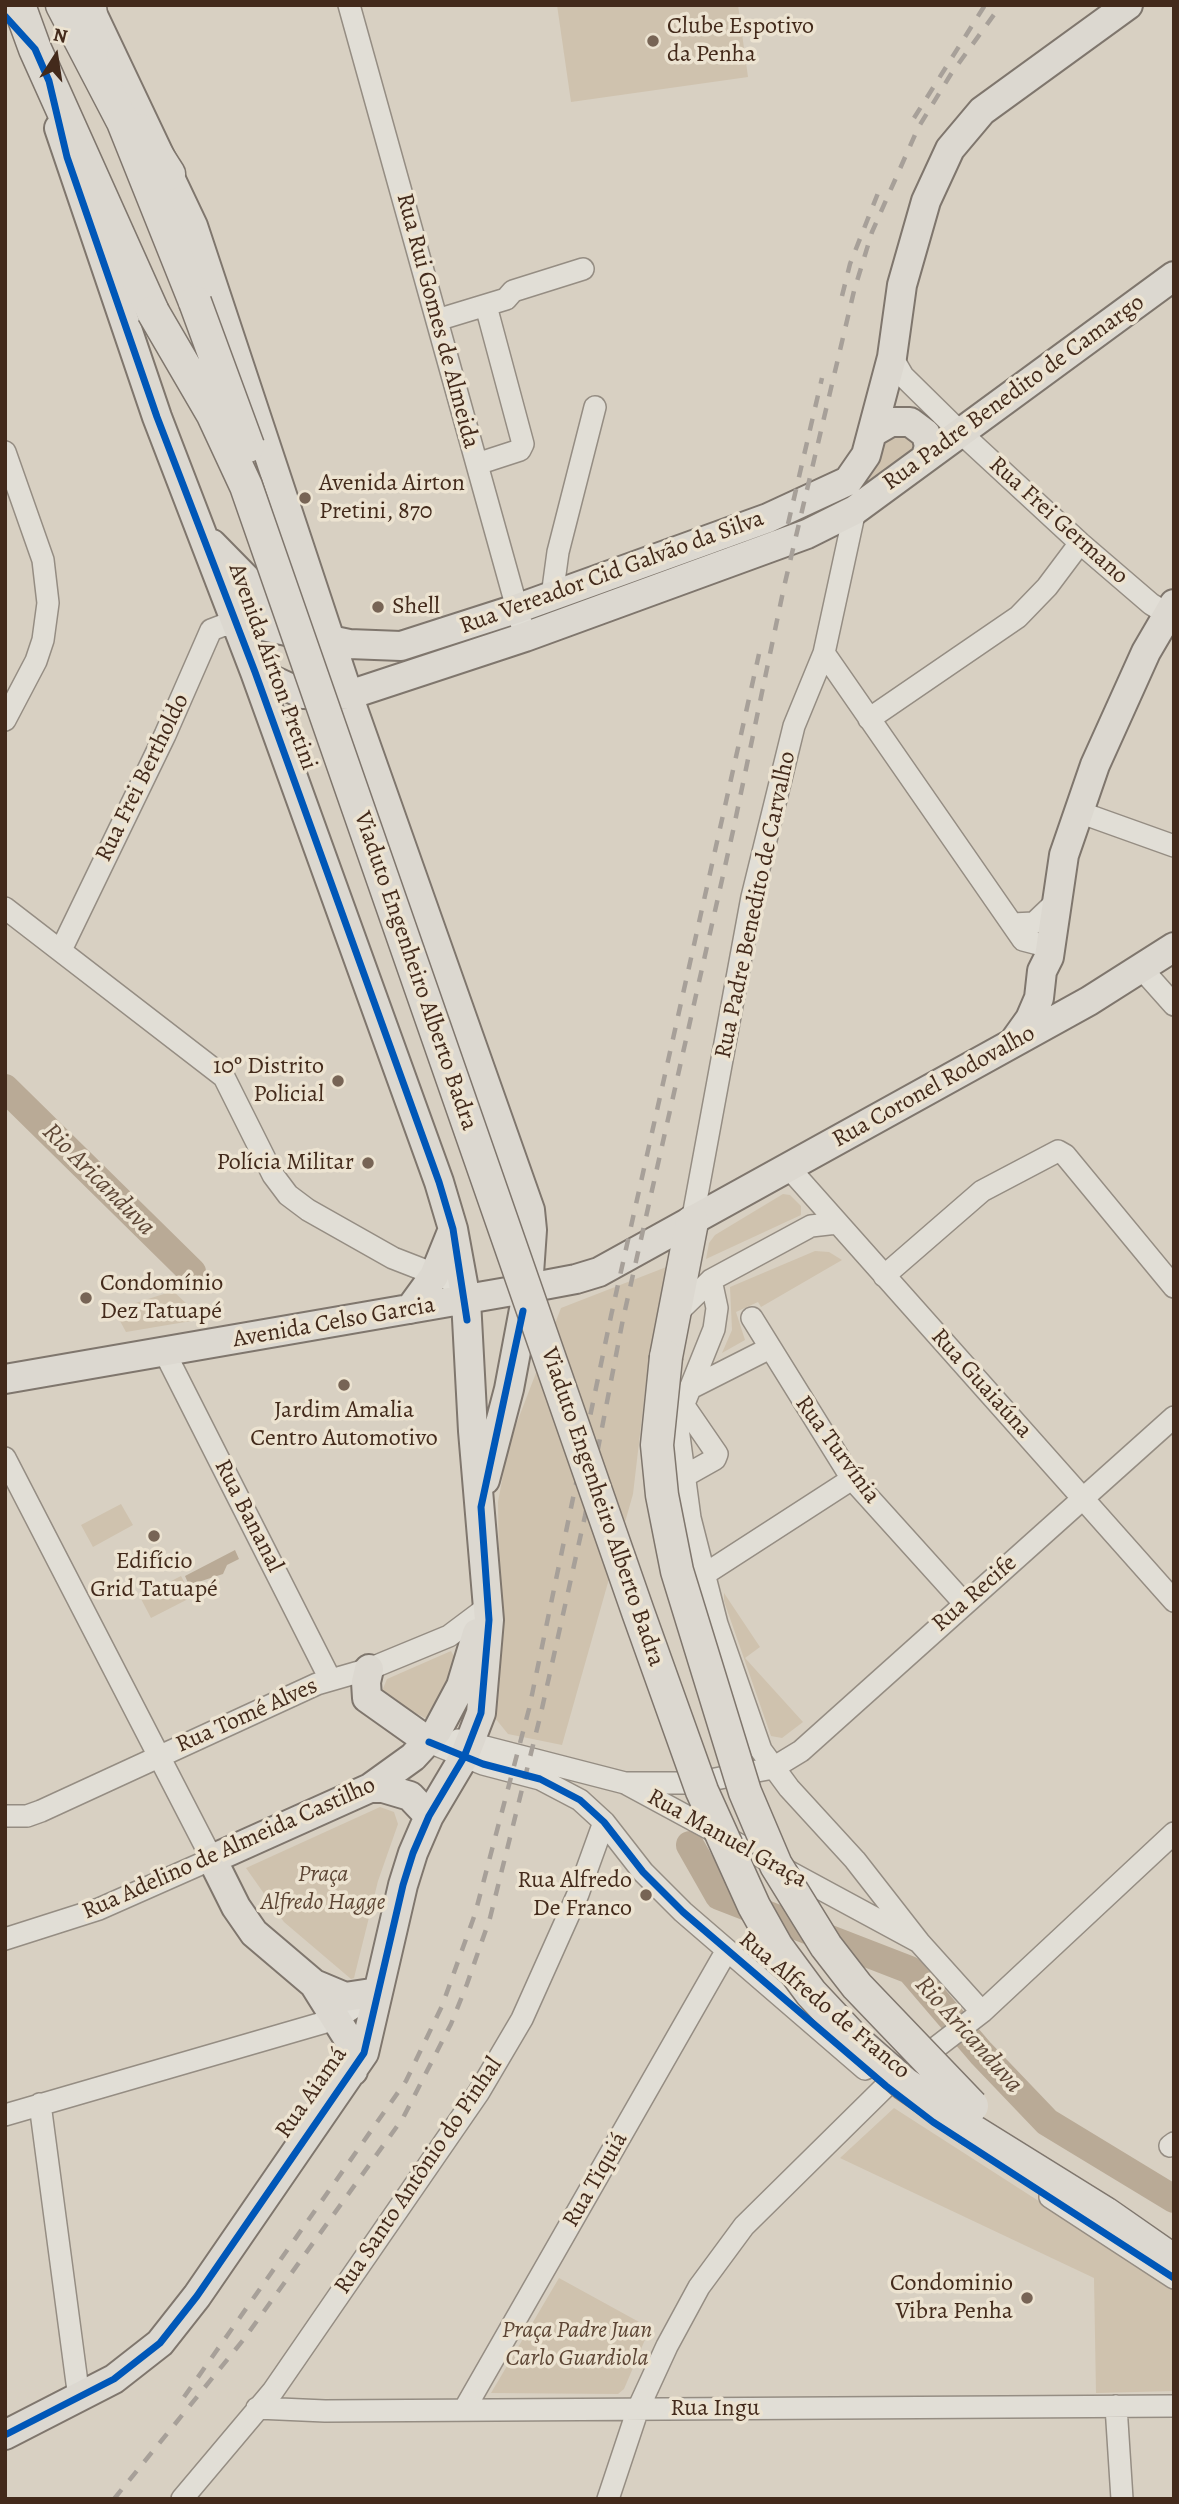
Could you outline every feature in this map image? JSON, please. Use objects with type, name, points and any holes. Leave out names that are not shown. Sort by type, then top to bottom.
[{"type":"highway","name":"Avenida Aírton Pretini","points":[[19,5],[35,49],[153,312]]},
{"type":"highway","points":[[81,7],[93,44],[89,56],[115,108],[130,112],[169,174]]},
{"type":"highway","points":[[5,16],[35,49]]},
{"type":"highway","name":"Viaduto Engenheiro Alberto Badra","points":[[115,108],[195,302],[251,452],[704,1752],[741,1844],[787,1932],[847,2008],[928,2078],[1174,2241]]},
{"type":"highway","name":"Viaduto Engenheiro Alberto Badra","points":[[153,312],[214,415],[246,486],[702,1791],[754,1906],[777,1947],[811,1993],[855,2040],[905,2084],[973,2132],[1105,2213],[1174,2262]]},
{"type":"highway","points":[[692,1222],[666,1357],[657,1445],[662,1495],[677,1571],[745,1791],[776,1865],[826,1946],[857,1986],[972,2106]]},
{"type":"main road","name":"Rua Vereador Cid Galvão da Silva","points":[[239,627],[263,626],[330,640],[372,646],[401,646],[516,609],[768,518],[834,490],[848,481],[858,469],[872,433],[892,357],[902,285],[926,201],[950,149],[982,111],[1128,5]]},
{"type":"main road","points":[[81,7],[169,174],[193,226],[330,640],[530,1210],[533,1230],[518,1290],[509,1389],[488,1463],[481,1507]]},
{"type":"main road","name":"Avenida Aírton Pretini","points":[[49,81],[67,157],[157,417],[256,672],[435,1171],[453,1229],[464,1291],[471,1366],[472,1431],[481,1507]]},
{"type":"main road","name":"Rua Padre Benedito de Camargo","points":[[855,510],[1174,275]]},
{"type":"main road","points":[[872,433],[891,422],[910,422],[926,433],[929,446],[926,457]]},
{"type":"main road","name":"Rua Vereador Cid Galvão da Silva","points":[[256,672],[303,694],[349,695],[525,636],[766,549],[855,510]]},
{"type":"main road","points":[[203,535],[271,604],[291,607],[301,603],[314,589]]},
{"type":"main road","points":[[1014,1042],[1030,1019],[1038,998],[1042,971],[1049,952],[1064,855],[1079,812],[1119,706],[1171,613]]},
{"type":"main road","name":"Rua Coronel Rodovalho","points":[[692,1222],[1050,1023],[1174,947]]},
{"type":"main road","points":[[1049,952],[1058,985],[1050,1023]]},
{"type":"main road","name":"Avenida Celso Garcia","points":[[5,1378],[165,1353],[410,1309],[464,1291],[518,1290],[598,1272],[692,1222]]},
{"type":"main road","points":[[410,1309],[434,1276],[453,1229]]},
{"type":"main road","points":[[471,1366],[493,1384],[509,1389]]},
{"type":"main road","name":"Rua Aiamá","points":[[5,2435],[79,2398],[138,2363],[178,2322],[353,2071],[369,2041],[403,1885],[429,1816],[467,1751],[481,1713],[489,1620],[484,1603],[481,1507]]},
{"type":"main road","points":[[369,1669],[367,1698],[433,1737],[461,1686],[484,1603]]},
{"type":"main road","name":"Rua Adelino de Almeida Castilho","points":[[212,1858],[369,1788],[395,1772],[433,1737]]},
{"type":"main road","points":[[369,1788],[383,1787],[410,1796],[429,1816]]},
{"type":"main road","points":[[212,1858],[236,1907],[254,1933],[314,1984],[345,1997],[378,1992]]},
{"type":"main road","points":[[314,1984],[349,2040],[353,2071]]},
{"type":"street","name":"Rua Rui Gomes de Almeida","points":[[349,5],[525,636]]},
{"type":"street","points":[[437,320],[486,306],[506,299],[513,291],[583,269]]},
{"type":"street","points":[[477,464],[520,450],[523,444],[486,306]]},
{"type":"street","name":"Rua Frei Germano","points":[[892,357],[903,376],[961,433],[1080,542],[1171,613]]},
{"type":"street","points":[[552,596],[558,552],[595,407]]},
{"type":"street","points":[[5,452],[43,560],[48,603],[43,640],[36,661],[5,720]]},
{"type":"street","name":"Rua Padre Benedito de Carvalho","points":[[692,1222],[752,897],[794,726],[824,653],[855,510]]},
{"type":"street","points":[[869,719],[1018,617],[1047,587],[1080,542]]},
{"type":"street","name":"Rua Frei Bertholdo","points":[[61,950],[165,735],[211,630],[224,625],[239,627]]},
{"type":"street","points":[[824,653],[1023,940],[1049,952]]},
{"type":"street","points":[[1079,812],[1174,846]]},
{"type":"street","points":[[1012,924],[1034,923],[1055,903]]},
{"type":"street","points":[[5,908],[224,1077],[274,1175],[288,1195],[393,1258],[464,1291]]},
{"type":"street","points":[[1141,968],[1174,1005]]},
{"type":"street","points":[[884,1276],[982,1191],[1058,1152],[1065,1155],[1174,1287]]},
{"type":"street","name":"Rua Guaiaúna","points":[[789,1168],[1174,1601]]},
{"type":"street","points":[[676,1314],[711,1280],[831,1215]]},
{"type":"street","points":[[711,1280],[717,1308],[714,1329],[677,1421],[682,1478],[702,1576],[755,1735],[774,1768],[805,1808],[855,1860],[919,1942]]},
{"type":"street","name":"Rua Turvínia","points":[[752,1318],[768,1349],[852,1479],[964,1603]]},
{"type":"street","points":[[687,1396],[768,1349]]},
{"type":"street","name":"Rua Bananal","points":[[165,1353],[330,1679]]},
{"type":"street","points":[[682,1478],[715,1459],[717,1454],[687,1396]]},
{"type":"street","name":"Rua Recife","points":[[774,1768],[801,1751],[1174,1417]]},
{"type":"street","points":[[5,1458],[212,1858]]},
{"type":"street","points":[[702,1576],[852,1479]]},
{"type":"street","name":"Rua Tomé Alves","points":[[8,1816],[41,1811],[330,1679],[369,1669],[449,1636],[484,1603]]},
{"type":"street","name":"Rua Manuel Graça","points":[[433,1737],[467,1751],[625,1783],[919,1942],[979,2014]]},
{"type":"street","name":"Rua Alfredo de Franco","points":[[467,1751],[563,1788],[604,1822],[643,1872],[727,1950],[886,2086],[933,2122],[1174,2278]]},
{"type":"street","points":[[625,1783],[694,1783],[774,1768]]},
{"type":"street","name":"Rua Santo Antônio do Pinhal","points":[[182,2499],[281,2380],[479,2092],[522,2020],[578,1894],[604,1822]]},
{"type":"street","points":[[608,2499],[638,2409],[667,2346],[699,2287],[744,2226],[886,2086],[979,2014],[1174,1833]]},
{"type":"street","name":"Rua Adelino de Almeida Castilho","points":[[5,1939],[99,1909],[212,1858]]},
{"type":"street","name":"Rua Tiquiá","points":[[464,2410],[727,1950]]},
{"type":"street","points":[[303,2027],[312,2004],[314,1984]]},
{"type":"street","points":[[5,2115],[335,2019],[378,1992]]},
{"type":"street","points":[[40,2104],[79,2398]]},
{"type":"street","points":[[1116,2406],[1122,2499]]},
{"type":"street","name":"Rua Ingu","points":[[257,2408],[464,2410],[1174,2406]]},
{"type":"green space","name":"Clube Espotivo da Penha","points":[[557,5],[738,5],[748,77],[571,102]]},
{"type":"green space","points":[[901,431],[917,442],[918,452],[846,501],[889,434]]},
{"type":"green space","points":[[783,1194],[790,1195],[801,1206],[801,1215],[706,1259],[709,1243],[715,1235]]},
{"type":"green space","points":[[815,1251],[829,1252],[842,1260],[761,1307],[758,1302],[736,1312],[745,1340],[722,1353],[732,1330],[730,1287]]},
{"type":"green space","points":[[669,1266],[649,1357],[633,1494],[562,1745],[508,1734],[495,1718],[500,1643],[498,1502],[509,1443],[561,1308]]},
{"type":"green space","points":[[173,1291],[203,1319],[126,1332],[114,1310]]},
{"type":"green space","points":[[121,1504],[133,1525],[93,1547],[81,1525]]},
{"type":"green space","points":[[181,1576],[192,1597],[151,1618],[140,1597]]},
{"type":"green space","points":[[724,1593],[760,1647],[745,1658],[803,1722],[782,1738],[771,1736],[724,1601]]},
{"type":"green space","points":[[451,1651],[455,1658],[448,1681],[427,1719],[393,1701],[382,1691],[387,1679]]},
{"type":"green space","name":"Praça Alfredo Hagge","points":[[380,1807],[394,1812],[398,1824],[378,1881],[354,1978],[351,1979],[284,1922],[246,1868]]},
{"type":"green space","points":[[894,2108],[1174,2288],[1174,2391],[1096,2393],[1094,2278],[840,2158]]},
{"type":"green space","name":"Praça Padre Juan Carlo Guardiola","points":[[559,2278],[650,2328],[624,2389],[618,2394],[491,2393]]},
{"type":"shaded area","points":[[235,1550],[239,1559],[227,1565],[223,1574],[189,1585],[185,1576]]},
{"type":"waterway","name":"Rio Aricanduva","points":[[5,1088],[192,1272]]},
{"type":"waterway","name":"Rio Aricanduva","points":[[690,1845],[719,1896],[910,1970],[981,2053],[1047,2122],[1174,2199]]},
{"type":"railway","points":[[914,118],[985,5]]},
{"type":"railway","points":[[114,2499],[244,2339],[403,2118],[451,2024],[467,1984],[490,1918],[541,1713],[585,1516],[623,1319],[733,831],[784,587],[854,291],[872,232],[918,128],[951,74],[1001,5]]},
{"type":"railway","points":[[842,296],[850,264],[880,188]]},
{"type":"railway","points":[[788,524],[822,378]]},
{"type":"railway","points":[[184,2397],[406,2081],[442,2006],[475,1914],[529,1709],[611,1316],[759,654]]},
{"type":"cycle path","points":[[5,16],[35,49],[49,81],[67,157],[157,417],[255,672],[439,1182],[453,1229],[467,1320]]},
{"type":"cycle path","points":[[5,2435],[114,2379],[160,2343],[197,2296],[364,2053],[413,1853],[429,1816],[464,1757],[481,1713],[489,1620],[481,1507],[523,1311]]},
{"type":"cycle path","points":[[429,1742],[483,1764],[540,1779],[580,1800],[604,1822],[643,1872],[683,1912],[886,2086],[933,2122],[1174,2278]]},
{"type":"place","name":"Clube Espotivo da Penha","points":[[653,41]]},
{"type":"place","name":"Avenida Airton Pretini, 870","points":[[305,498]]},
{"type":"place","name":"Shell","points":[[378,607]]},
{"type":"place","name":"10º Distrito Policial","points":[[338,1081]]},
{"type":"place","name":"Polícia Militar","points":[[368,1163]]},
{"type":"place","name":"Condomínio Dez Tatuapé","points":[[86,1298]]},
{"type":"place","name":"Jardim Amalia Centro Automotivo","points":[[344,1385]]},
{"type":"place","name":"Edifício Grid Tatuapé","points":[[154,1536]]},
{"type":"place","name":"Rua Alfredo De Franco","points":[[646,1895]]},
{"type":"place","name":"Condominio Vibra Penha","points":[[1027,2298]]}]
